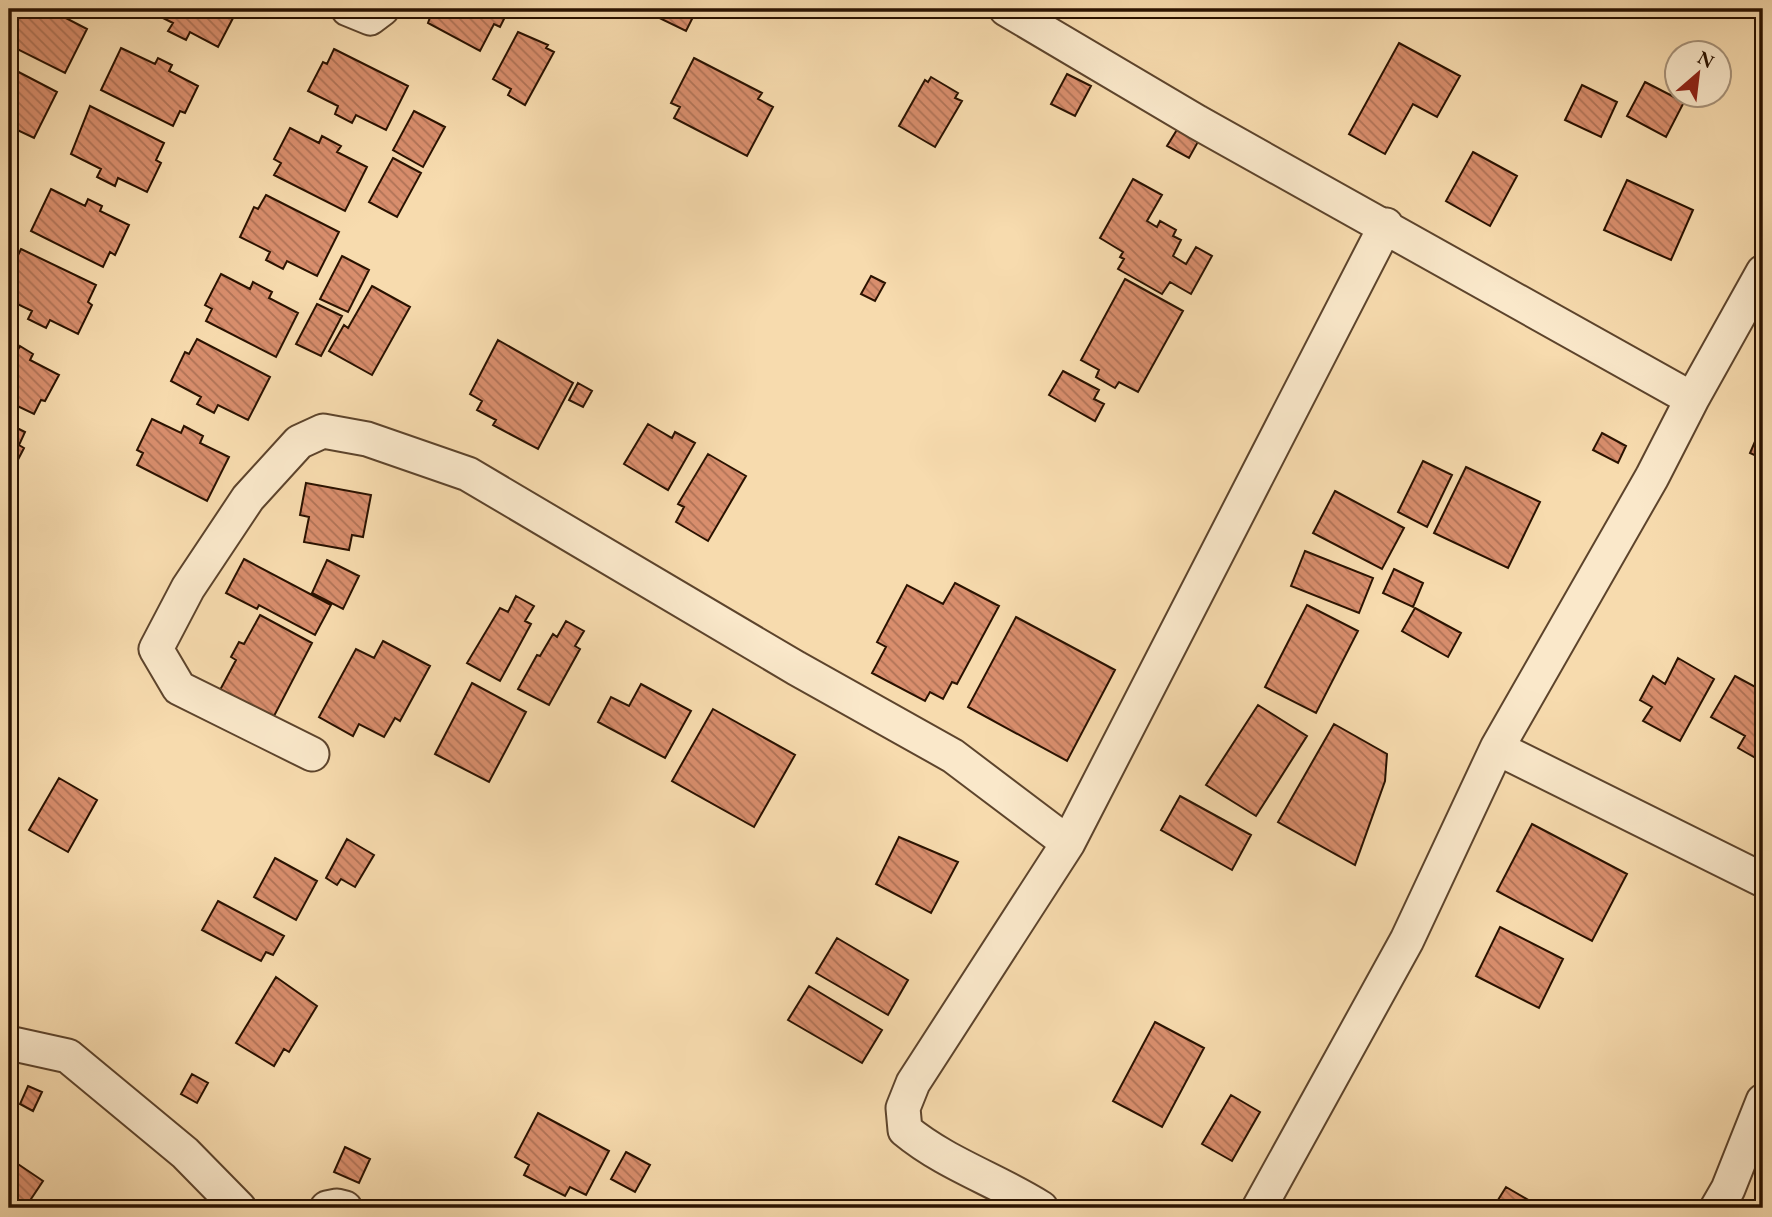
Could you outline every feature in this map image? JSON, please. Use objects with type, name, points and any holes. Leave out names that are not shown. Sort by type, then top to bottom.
[{"type":"street","points":[[348,9],[370,18],[382,9]]},
{"type":"street","points":[[1006,9],[1185,115],[1386,225],[1692,399]]},
{"type":"street","points":[[1041,1208],[1017,1193],[932,1152],[905,1130],[903,1108],[913,1083],[1068,843],[1386,225]]},
{"type":"street","points":[[1259,1208],[1407,940],[1497,748],[1652,477],[1763,272]]},
{"type":"street","points":[[312,754],[178,688],[156,649],[188,588],[248,498],[299,442],[323,431],[367,439],[468,474],[785,662],[953,757],[1068,843]]},
{"type":"street","points":[[1497,748],[1763,880]]},
{"type":"street","points":[[9,1043],[68,1056],[185,1153],[239,1208]]},
{"type":"street","points":[[1717,1208],[1728,1189],[1763,1101]]},
{"type":"street","points":[[327,1208],[345,1208]]},
{"type":"building","points":[[9,9],[60,9],[58,14],[87,29],[65,73],[9,45]]},
{"type":"building","points":[[145,9],[231,9],[228,15],[233,18],[218,47],[190,32],[186,40],[168,31],[173,23]]},
{"type":"building","points":[[433,9],[509,9],[500,27],[494,24],[480,51],[428,23]]},
{"type":"building","points":[[641,9],[697,9],[686,31]]},
{"type":"building","points":[[518,32],[548,45],[546,48],[554,52],[525,105],[508,95],[511,89],[493,79]]},
{"type":"building","points":[[1399,43],[1460,76],[1437,117],[1413,104],[1385,154],[1349,134]]},
{"type":"building","points":[[121,48],[155,64],[158,58],[172,65],[169,71],[198,86],[185,113],[180,111],[173,126],[101,90]]},
{"type":"building","points":[[334,49],[408,86],[386,130],[356,115],[352,123],[335,114],[338,106],[308,91],[323,62],[327,64]]},
{"type":"building","points":[[694,58],[762,93],[758,99],[773,107],[747,156],[674,118],[680,107],[671,103]]},
{"type":"building","points":[[9,67],[57,92],[34,138],[9,126]]},
{"type":"building","points":[[1067,74],[1091,86],[1075,116],[1051,104]]},
{"type":"building","points":[[931,77],[958,93],[955,98],[962,101],[935,147],[899,126],[925,80],[928,82]]},
{"type":"building","points":[[1645,82],[1664,92],[1664,108],[1681,108],[1666,137],[1627,116]]},
{"type":"building","points":[[1582,85],[1617,102],[1601,137],[1565,120]]},
{"type":"building","points":[[90,106],[164,143],[156,160],[161,163],[147,192],[118,178],[115,186],[97,177],[101,169],[71,154]]},
{"type":"building","points":[[414,111],[445,127],[423,167],[393,150]]},
{"type":"building","points":[[290,128],[319,143],[322,136],[341,146],[337,152],[367,167],[345,211],[274,175],[281,163],[274,159]]},
{"type":"building","points":[[1178,128],[1199,140],[1189,158],[1167,146]]},
{"type":"building","points":[[1473,152],[1517,176],[1490,226],[1446,201]]},
{"type":"building","points":[[393,158],[421,173],[397,217],[369,202]]},
{"type":"building","points":[[9,171],[17,175],[9,192]]},
{"type":"building","points":[[1133,179],[1162,195],[1147,221],[1157,227],[1160,221],[1176,230],[1173,236],[1181,240],[1173,256],[1186,264],[1196,247],[1212,256],[1191,294],[1170,282],[1162,294],[1118,269],[1124,259],[1120,257],[1123,252],[1100,238]]},
{"type":"building","points":[[1627,180],[1693,210],[1671,260],[1604,230]]},
{"type":"building","points":[[51,189],[85,206],[88,199],[102,206],[100,211],[129,225],[115,255],[110,252],[103,267],[31,231]]},
{"type":"building","points":[[266,195],[339,232],[317,276],[287,261],[283,269],[266,260],[270,252],[240,237],[254,207],[258,209]]},
{"type":"building","points":[[21,249],[96,285],[88,302],[92,305],[78,334],[50,320],[46,328],[28,319],[32,311],[9,300],[12,276],[9,274]]},
{"type":"building","points":[[342,256],[369,270],[348,312],[320,299]]},
{"type":"building","points":[[221,274],[250,289],[253,282],[272,292],[269,298],[298,313],[276,357],[206,321],[212,309],[205,305]]},
{"type":"building","points":[[871,276],[885,283],[875,301],[861,294]]},
{"type":"building","points":[[1125,279],[1183,311],[1138,392],[1119,382],[1115,388],[1096,377],[1099,370],[1081,360]]},
{"type":"building","points":[[372,286],[410,307],[372,375],[329,351],[344,325],[348,328]]},
{"type":"building","points":[[317,304],[342,316],[321,356],[296,344]]},
{"type":"building","points":[[197,339],[270,377],[248,420],[218,405],[214,413],[197,404],[201,397],[171,381],[185,352],[189,354]]},
{"type":"building","points":[[498,340],[573,383],[538,449],[493,425],[496,420],[477,410],[482,401],[470,394]]},
{"type":"building","points":[[20,346],[33,354],[30,360],[59,375],[45,401],[41,400],[34,414],[9,402],[9,350],[16,353]]},
{"type":"building","points":[[1063,371],[1099,390],[1094,399],[1104,404],[1095,421],[1049,395]]},
{"type":"building","points":[[578,383],[592,391],[583,407],[569,400]]},
{"type":"building","points":[[152,419],[181,433],[184,426],[203,436],[200,443],[229,457],[207,501],[137,465],[143,453],[137,450]]},
{"type":"building","points":[[1763,423],[1763,459],[1750,453]]},
{"type":"building","points":[[9,424],[25,432],[19,445],[24,448],[9,477]]},
{"type":"building","points":[[648,424],[672,438],[675,432],[695,443],[668,490],[624,464]]},
{"type":"building","points":[[1602,433],[1626,446],[1618,463],[1593,450]]},
{"type":"building","points":[[708,454],[746,476],[708,541],[676,522],[684,507],[678,504]]},
{"type":"building","points":[[1423,461],[1452,475],[1427,527],[1398,512]]},
{"type":"building","points":[[1466,467],[1540,502],[1508,568],[1434,533]]},
{"type":"building","points":[[306,483],[371,495],[363,537],[352,535],[349,550],[304,542],[309,517],[300,515]]},
{"type":"building","points":[[1335,491],[1404,528],[1382,569],[1313,533]]},
{"type":"building","points":[[1305,551],[1373,578],[1359,613],[1291,586]]},
{"type":"building","points":[[244,559],[331,605],[315,635],[259,605],[257,609],[226,593]]},
{"type":"building","points":[[327,560],[359,576],[343,609],[312,593]]},
{"type":"building","points":[[1394,569],[1423,583],[1413,607],[1383,593]]},
{"type":"building","points":[[955,583],[999,606],[957,684],[952,682],[943,699],[930,692],[925,701],[872,673],[886,647],[877,642],[907,585],[943,604]]},
{"type":"building","points":[[516,596],[534,606],[525,621],[531,624],[500,681],[467,663],[500,608],[508,612]]},
{"type":"building","points":[[1307,605],[1358,631],[1316,713],[1265,687]]},
{"type":"building","points":[[1415,608],[1461,633],[1448,657],[1402,631]]},
{"type":"building","points":[[260,615],[312,643],[273,718],[220,690],[236,660],[231,657],[239,642],[244,644]]},
{"type":"building","points":[[1016,617],[1115,670],[1067,761],[968,707]]},
{"type":"building","points":[[566,621],[584,631],[575,646],[580,649],[549,705],[518,689],[537,655],[540,656],[553,634],[557,637]]},
{"type":"building","points":[[383,641],[430,666],[400,721],[395,718],[384,737],[359,724],[353,736],[319,717],[356,649],[374,658]]},
{"type":"building","points":[[1678,658],[1714,679],[1680,741],[1643,721],[1652,707],[1640,700],[1653,676],[1665,684]]},
{"type":"building","points":[[1735,676],[1763,691],[1761,761],[1738,748],[1745,736],[1711,717]]},
{"type":"building","points":[[472,683],[526,712],[489,782],[435,754]]},
{"type":"building","points":[[641,684],[691,711],[665,758],[598,722],[611,697],[629,706]]},
{"type":"building","points":[[1258,705],[1307,736],[1256,816],[1206,785]]},
{"type":"building","points":[[713,709],[795,755],[754,827],[672,781]]},
{"type":"building","points":[[1334,724],[1387,754],[1385,781],[1355,865],[1278,822]]},
{"type":"building","points":[[59,778],[97,800],[68,852],[29,830]]},
{"type":"building","points":[[1180,796],[1251,835],[1232,870],[1161,830]]},
{"type":"building","points":[[1532,824],[1627,874],[1592,941],[1497,891]]},
{"type":"building","points":[[899,837],[958,862],[931,913],[876,884]]},
{"type":"building","points":[[347,839],[374,855],[355,887],[341,879],[337,885],[326,878]]},
{"type":"building","points":[[275,858],[317,881],[296,920],[254,897]]},
{"type":"building","points":[[218,901],[284,936],[273,955],[266,952],[261,961],[202,930]]},
{"type":"building","points":[[1500,927],[1563,959],[1539,1008],[1476,976]]},
{"type":"building","points":[[837,938],[908,980],[888,1015],[816,973]]},
{"type":"building","points":[[276,977],[317,1006],[289,1052],[284,1049],[274,1066],[236,1043]]},
{"type":"building","points":[[809,986],[882,1030],[862,1063],[788,1020]]},
{"type":"building","points":[[1155,1022],[1204,1048],[1162,1127],[1113,1101]]},
{"type":"building","points":[[192,1074],[208,1083],[197,1103],[181,1094]]},
{"type":"building","points":[[28,1086],[42,1092],[33,1111],[20,1104]]},
{"type":"building","points":[[1231,1095],[1260,1112],[1232,1161],[1202,1144]]},
{"type":"building","points":[[538,1113],[609,1151],[586,1195],[570,1187],[565,1196],[524,1175],[529,1165],[515,1157]]},
{"type":"building","points":[[345,1147],[370,1159],[359,1183],[334,1172]]},
{"type":"building","points":[[626,1152],[650,1165],[635,1192],[611,1179]]},
{"type":"building","points":[[9,1158],[43,1181],[25,1208],[9,1208]]},
{"type":"building","points":[[1506,1187],[1542,1208],[1493,1208]]}]
